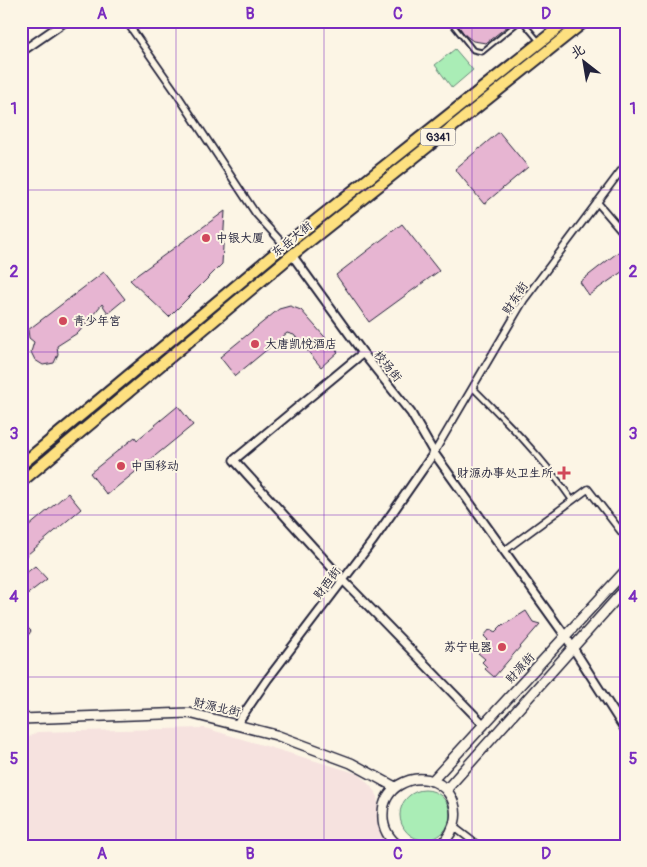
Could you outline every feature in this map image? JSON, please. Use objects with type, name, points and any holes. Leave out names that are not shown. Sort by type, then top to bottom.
[{"type":"highway","name":"东岳大街","points":[[21,465],[285,245],[567,21]]},
{"type":"highway","name":"东岳大街","points":[[21,482],[292,255],[585,21]]},
{"type":"main road","name":"财源街","points":[[432,781],[626,570]]},
{"type":"main road","name":"财源街","points":[[446,790],[626,588]]},
{"type":"main road","name":"财源北街","points":[[21,719],[189,713],[276,735],[351,763],[395,787]]},
{"type":"main road","points":[[399,846],[386,832],[382,820],[383,808],[387,797],[395,787],[405,781],[417,778],[440,785],[446,790],[454,804],[456,815],[454,827],[448,838],[440,846]]},
{"type":"street","points":[[21,52],[66,21]]},
{"type":"street","name":"校场街","points":[[126,21],[256,214],[285,245],[363,353],[411,413],[434,453],[566,637],[626,731]]},
{"type":"street","name":"财东街","points":[[434,453],[524,300],[626,164]]},
{"type":"street","points":[[597,202],[626,236]]},
{"type":"street","points":[[363,353],[234,460],[344,580],[484,726]]},
{"type":"street","points":[[473,388],[514,429],[556,476],[572,500]]},
{"type":"street","name":"财西街","points":[[236,725],[267,680],[372,542],[434,453]]},
{"type":"street","points":[[504,551],[588,489],[626,538]]},
{"type":"street","points":[[454,827],[479,846]]},
{"type":"lane","points":[[450,21],[473,50],[482,52],[521,21],[540,43]]},
{"type":"shaded area","points":[[205,728],[359,774],[376,792],[385,841],[383,846],[21,846],[21,746],[23,741],[37,732]]},
{"type":"green space","points":[[455,49],[473,70],[452,88],[435,65]]},
{"type":"green space","points":[[420,790],[430,790],[443,797],[450,810],[450,820],[443,833],[430,840],[420,840],[411,836],[404,829],[400,820],[400,810],[404,801],[411,794]]},
{"type":"building","points":[[455,21],[505,21],[509,25],[486,43],[473,41],[465,35]]},
{"type":"building","points":[[499,132],[528,167],[484,204],[455,169]]},
{"type":"building","name":"中银大厦","points":[[225,211],[222,264],[169,317],[130,280]]},
{"type":"building","points":[[402,224],[439,271],[369,322],[336,275]]},
{"type":"building","points":[[626,246],[626,269],[589,295],[580,282]]},
{"type":"building","name":"青少年宫","points":[[104,272],[125,299],[108,313],[102,304],[79,332],[57,346],[58,354],[54,363],[43,365],[35,360],[31,352],[34,342],[29,338],[28,330]]},
{"type":"building","name":"大唐凯悦酒店","points":[[290,306],[301,310],[338,352],[321,367],[294,335],[287,333],[235,376],[220,357],[279,309]]},
{"type":"building","points":[[178,406],[193,425],[107,495],[90,473],[135,437],[137,440]]},
{"type":"building","points":[[68,493],[81,509],[21,560],[21,533]]},
{"type":"building","points":[[35,566],[47,579],[21,599],[21,577]]},
{"type":"building","name":"苏宁电器","points":[[526,611],[533,622],[540,624],[494,677],[485,669],[487,667],[482,662],[485,659],[478,653],[488,640],[484,636],[490,629],[495,632],[503,624]]},
{"type":"building","points":[[21,621],[31,631],[21,646]]},
{"type":"place","name":"中银大厦","points":[[206,238]]},
{"type":"place","name":"青少年宫","points":[[63,321]]},
{"type":"place","name":"大唐凯悦酒店","points":[[255,344]]},
{"type":"place","name":"中国移动","points":[[121,466]]},
{"type":"place","name":"财源办事处卫生所","points":[[564,473]]},
{"type":"place","name":"苏宁电器","points":[[502,647]]}]
